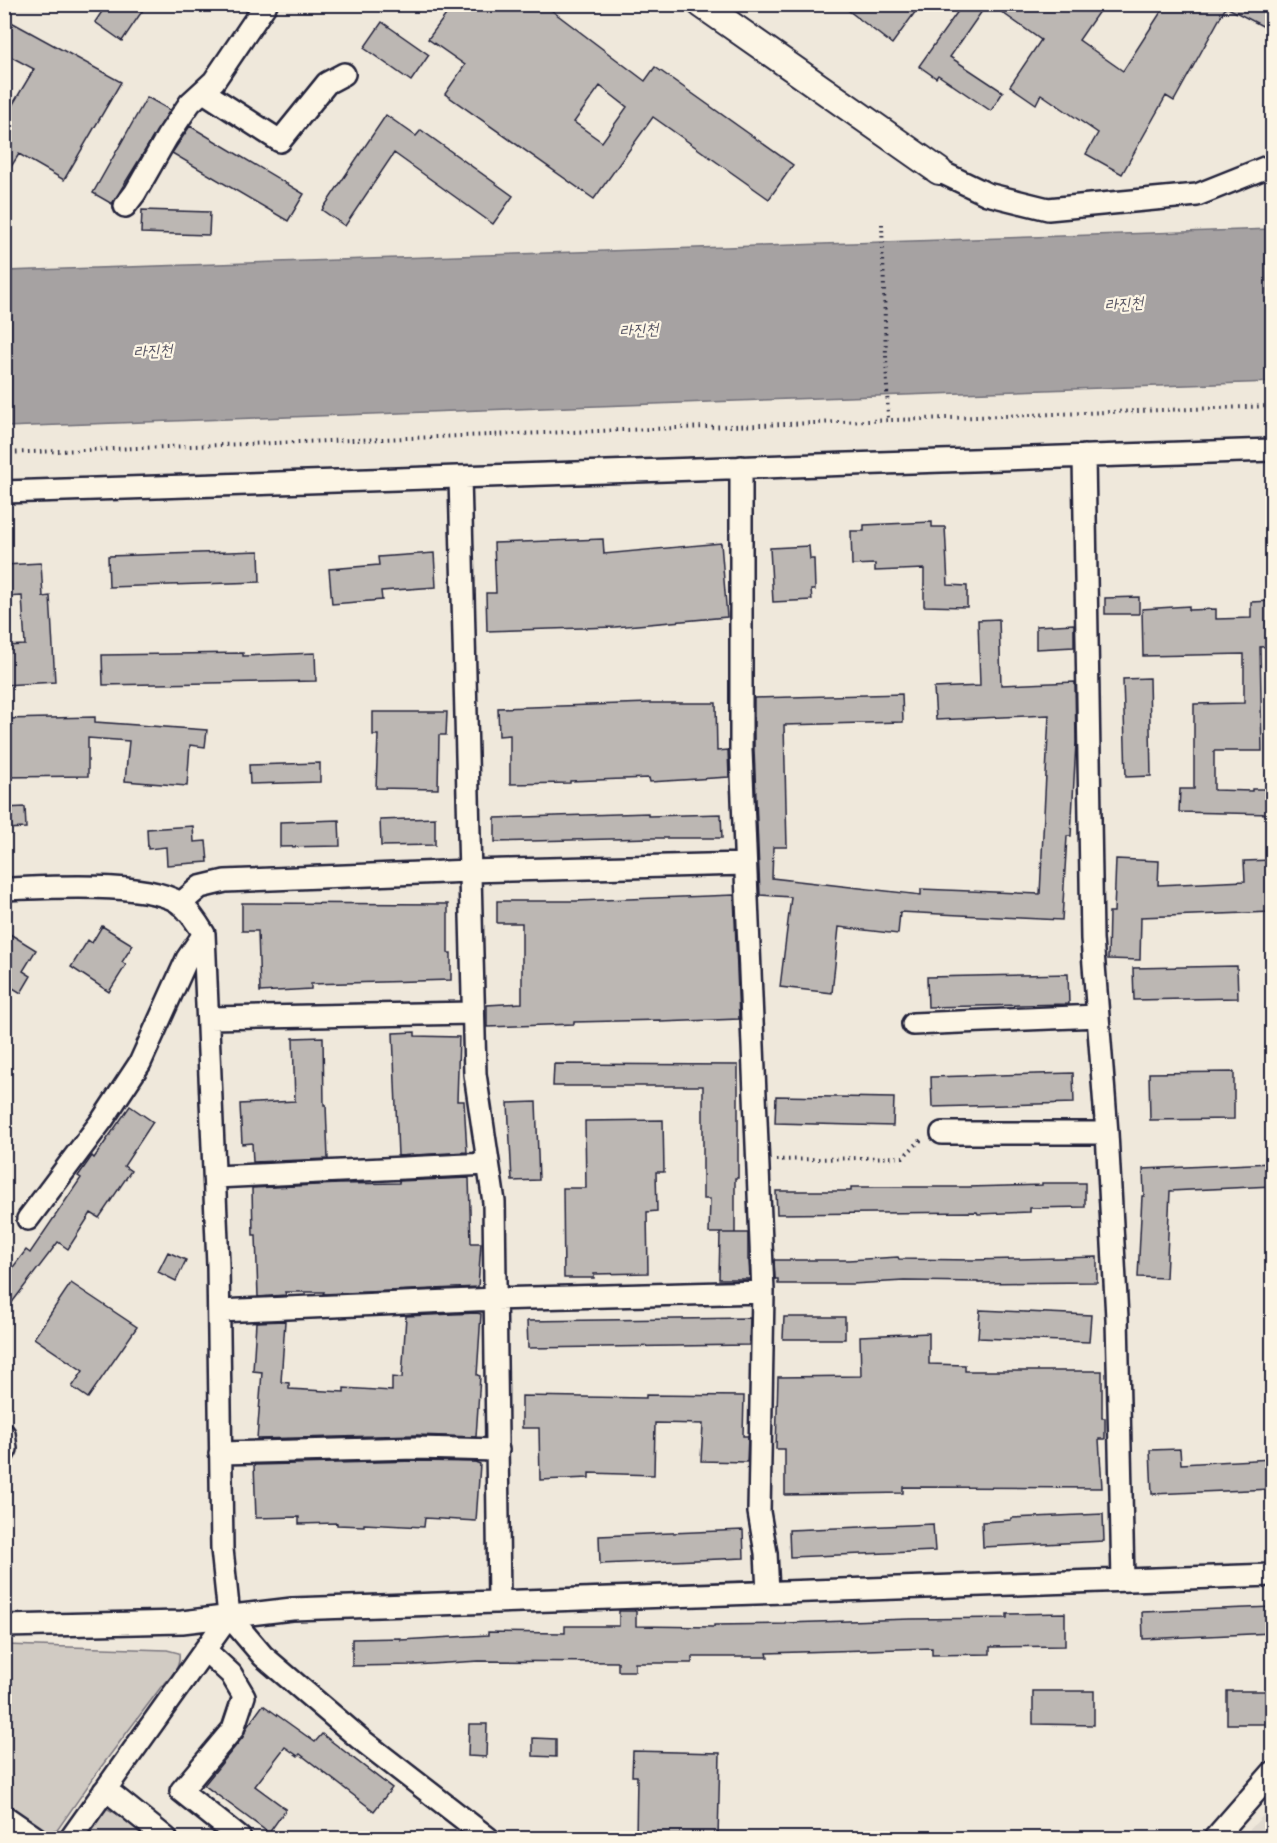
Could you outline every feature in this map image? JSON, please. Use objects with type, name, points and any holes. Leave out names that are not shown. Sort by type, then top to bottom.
[{"type":"main road","points":[[701,4],[939,171]]},
{"type":"street","points":[[125,206],[190,104],[214,81],[266,4]]},
{"type":"street","points":[[204,92],[280,141],[327,83],[344,74]]},
{"type":"street","points":[[939,171],[987,194],[1048,209],[1197,195],[1272,165]]},
{"type":"street","points":[[4,492],[1272,450]]},
{"type":"street","points":[[1084,456],[1092,939],[1107,1133],[1117,1318],[1123,1580]]},
{"type":"street","points":[[741,467],[741,750],[763,1292],[759,1512],[766,1553],[768,1592]]},
{"type":"street","points":[[460,477],[475,1074],[494,1202],[499,1602]]},
{"type":"street","points":[[180,904],[200,887],[225,881],[469,871],[745,864]]},
{"type":"street","points":[[4,889],[100,886],[158,894],[180,904],[204,934],[219,1311],[222,1549],[230,1616],[262,1656],[359,1737],[488,1839]]},
{"type":"street","points":[[28,1219],[103,1119],[140,1063],[187,959],[204,934]]},
{"type":"street","points":[[209,1018],[473,1014]]},
{"type":"street","points":[[913,1024],[1098,1016]]},
{"type":"street","points":[[942,1133],[1107,1133]]},
{"type":"street","points":[[215,1177],[488,1164]]},
{"type":"street","points":[[219,1311],[496,1299],[763,1292]]},
{"type":"street","points":[[4,1434],[6,1449],[4,1453]]},
{"type":"street","points":[[220,1454],[416,1448],[498,1449]]},
{"type":"street","points":[[4,1626],[182,1622],[292,1609],[1272,1575]]},
{"type":"street","points":[[71,1839],[230,1616]]},
{"type":"street","points":[[205,1650],[231,1674],[244,1696],[233,1729],[180,1791],[240,1839]]},
{"type":"street","points":[[1215,1839],[1272,1773]]},
{"type":"street","points":[[104,1791],[166,1839]]},
{"type":"street","points":[[4,1815],[36,1839]]},
{"type":"path","points":[[882,224],[888,420]]},
{"type":"path","points":[[4,453],[1272,406]]},
{"type":"path","points":[[757,1160],[903,1156],[926,1135],[942,1133]]},
{"type":"shaded area","points":[[5,1645],[167,1650],[179,1653],[174,1672],[101,1767],[58,1829],[51,1831],[37,1829],[5,1807]]},
{"type":"shaded area","points":[[1272,1806],[1272,1838],[1242,1838]]},
{"type":"shaded area","points":[[106,1808],[123,1817],[149,1838],[85,1838]]},
{"type":"water","name":"라진천","points":[[1272,229],[1272,382],[5,427],[5,271]]},
{"type":"building","points":[[107,4],[147,4],[122,41],[95,22]]},
{"type":"building","points":[[454,4],[543,4],[645,81],[655,67],[793,165],[769,199],[653,117],[594,199],[445,94],[465,65],[428,39]],"holes":[[[600,86],[627,107],[602,142],[574,122]]]},
{"type":"building","points":[[840,4],[921,4],[892,44]]},
{"type":"building","points":[[963,4],[987,4],[950,57],[1003,92],[991,111],[938,75],[936,78],[919,66]]},
{"type":"building","points":[[990,4],[1104,4],[1079,40],[1123,71],[1166,4],[1272,4],[1272,31],[1226,7],[1174,101],[1166,96],[1122,174],[1086,154],[1098,133],[1041,94],[1036,104],[1010,86],[1041,40]]},
{"type":"building","points":[[4,18],[121,82],[64,180],[19,154],[4,178],[4,119],[34,69],[4,53]]},
{"type":"building","points":[[382,22],[429,55],[411,81],[364,48]]},
{"type":"building","points":[[147,97],[170,110],[112,204],[93,193]]},
{"type":"building","points":[[386,115],[416,136],[421,130],[513,196],[493,224],[394,153],[345,226],[322,210]]},
{"type":"building","points":[[190,126],[304,194],[288,221],[172,153]]},
{"type":"building","points":[[142,210],[210,212],[209,235],[141,233]]},
{"type":"building","points":[[932,522],[932,527],[945,527],[948,585],[967,586],[967,607],[924,606],[924,569],[875,571],[875,564],[852,565],[851,531],[864,531],[864,525]]},
{"type":"building","points":[[603,539],[604,554],[721,543],[727,617],[615,627],[487,631],[486,593],[496,593],[494,543]]},
{"type":"building","points":[[809,546],[810,559],[814,559],[815,590],[811,590],[812,600],[773,602],[770,548]]},
{"type":"building","points":[[259,551],[260,582],[109,587],[108,556]]},
{"type":"building","points":[[434,553],[436,587],[381,591],[382,600],[332,604],[329,569],[379,565],[378,557]]},
{"type":"building","points":[[41,563],[43,597],[50,596],[55,682],[4,685],[4,646],[25,645],[22,596],[4,597],[4,565]]},
{"type":"building","points":[[1139,597],[1139,614],[1105,614],[1105,598]]},
{"type":"building","points":[[1272,601],[1272,646],[1260,647],[1262,751],[1214,751],[1214,790],[1272,789],[1272,814],[1179,812],[1180,789],[1194,789],[1194,704],[1244,703],[1244,654],[1143,656],[1142,609],[1189,606],[1189,610],[1216,609],[1216,619],[1251,618],[1251,602]]},
{"type":"building","points":[[999,619],[1001,685],[1075,682],[1076,742],[1071,836],[1067,836],[1062,920],[900,912],[898,934],[839,927],[832,993],[780,987],[791,897],[760,895],[754,698],[902,694],[903,722],[784,725],[787,847],[773,847],[772,878],[921,895],[921,889],[1040,894],[1049,715],[936,720],[934,688],[980,686],[978,620]]},
{"type":"building","points":[[1074,624],[1074,647],[1036,649],[1036,626]]},
{"type":"building","points":[[243,653],[243,656],[315,653],[316,681],[103,685],[102,655]]},
{"type":"building","points":[[1149,678],[1151,776],[1126,777],[1123,679]]},
{"type":"building","points":[[716,703],[717,751],[728,750],[729,777],[650,782],[649,778],[510,784],[510,735],[499,736],[498,708]]},
{"type":"building","points":[[373,712],[447,712],[446,735],[439,735],[438,789],[376,788],[378,735],[373,735]]},
{"type":"building","points":[[95,717],[95,722],[207,730],[205,747],[190,745],[187,786],[125,781],[129,741],[88,738],[88,776],[4,777],[4,719]]},
{"type":"building","points":[[320,763],[320,782],[250,784],[249,765]]},
{"type":"building","points":[[25,807],[26,828],[4,829],[4,808]]},
{"type":"building","points":[[648,813],[648,816],[721,814],[722,838],[495,842],[495,818]]},
{"type":"building","points":[[435,818],[435,845],[381,846],[380,820]]},
{"type":"building","points":[[339,820],[340,846],[280,847],[280,822]]},
{"type":"building","points":[[193,826],[194,842],[206,841],[208,862],[167,865],[166,847],[148,849],[147,829]]},
{"type":"building","points":[[1116,859],[1159,861],[1158,885],[1245,881],[1244,861],[1272,860],[1272,912],[1141,917],[1140,960],[1108,959],[1109,912],[1114,912]]},
{"type":"building","points":[[734,895],[739,1019],[574,1022],[574,1024],[487,1027],[487,1005],[522,1003],[522,923],[497,923],[497,901],[576,901]]},
{"type":"building","points":[[242,903],[448,904],[448,953],[451,953],[451,980],[311,984],[311,989],[260,992],[258,931],[242,931]]},
{"type":"building","points":[[102,926],[133,945],[122,962],[126,965],[109,992],[71,967],[88,940],[92,943]]},
{"type":"building","points":[[10,934],[36,950],[23,971],[31,976],[21,993],[13,988],[4,1002],[4,944]]},
{"type":"building","points":[[1237,966],[1238,998],[1134,1000],[1133,968]]},
{"type":"building","points":[[1068,974],[1069,1004],[928,1007],[927,977]]},
{"type":"building","points":[[415,1032],[415,1036],[459,1037],[457,1101],[464,1101],[467,1152],[398,1156],[393,1033]]},
{"type":"building","points":[[323,1037],[328,1159],[253,1162],[252,1143],[242,1144],[240,1104],[295,1101],[293,1038]]},
{"type":"building","points":[[554,1064],[738,1065],[738,1178],[735,1178],[735,1233],[709,1233],[710,1199],[703,1199],[703,1086],[553,1086]]},
{"type":"building","points":[[1234,1072],[1234,1119],[1150,1120],[1149,1073]]},
{"type":"building","points":[[1073,1073],[1074,1103],[932,1107],[931,1077]]},
{"type":"building","points":[[776,1096],[894,1098],[893,1126],[775,1123]]},
{"type":"building","points":[[536,1102],[539,1180],[512,1181],[508,1103]]},
{"type":"building","points":[[130,1106],[153,1122],[124,1166],[131,1171],[99,1218],[91,1213],[68,1249],[58,1242],[4,1313],[4,1279],[26,1250],[30,1253],[81,1178],[78,1176],[92,1156],[94,1158]]},
{"type":"building","points":[[663,1120],[664,1172],[656,1172],[657,1211],[647,1212],[648,1273],[594,1274],[594,1278],[564,1278],[563,1188],[586,1188],[585,1121]]},
{"type":"building","points":[[1272,1163],[1272,1186],[1170,1191],[1166,1278],[1138,1277],[1142,1196],[1144,1196],[1143,1169]]},
{"type":"building","points":[[469,1178],[471,1243],[481,1243],[478,1287],[323,1294],[324,1292],[285,1292],[286,1295],[258,1297],[252,1188]]},
{"type":"building","points":[[1042,1183],[1085,1183],[1085,1207],[1030,1208],[1030,1212],[978,1214],[977,1212],[777,1214],[776,1191],[851,1191],[851,1187],[968,1187],[1042,1185]]},
{"type":"building","points":[[720,1233],[748,1233],[750,1279],[719,1279]]},
{"type":"building","points":[[168,1252],[186,1260],[176,1281],[158,1272]]},
{"type":"building","points":[[898,1257],[899,1259],[973,1260],[1097,1257],[1097,1282],[904,1281],[778,1284],[778,1279],[775,1279],[774,1260]]},
{"type":"building","points":[[71,1283],[137,1327],[88,1398],[72,1387],[83,1371],[34,1338]]},
{"type":"building","points":[[980,1310],[1091,1315],[1089,1342],[978,1338]]},
{"type":"building","points":[[481,1314],[476,1437],[416,1435],[257,1439],[262,1372],[253,1371],[256,1322],[285,1321],[281,1382],[289,1383],[289,1389],[344,1392],[344,1388],[392,1391],[392,1377],[402,1378],[406,1316]]},
{"type":"building","points":[[784,1317],[845,1317],[845,1339],[783,1339]]},
{"type":"building","points":[[750,1318],[749,1345],[528,1348],[527,1321]]},
{"type":"building","points":[[929,1333],[929,1364],[965,1365],[965,1371],[1102,1371],[1102,1418],[1105,1418],[1105,1439],[1099,1439],[1102,1488],[903,1487],[903,1493],[785,1495],[785,1449],[776,1449],[778,1377],[861,1376],[860,1336]]},
{"type":"building","points":[[646,1395],[744,1396],[743,1436],[748,1436],[747,1462],[701,1461],[703,1424],[655,1423],[654,1475],[589,1473],[589,1478],[540,1480],[539,1428],[522,1428],[522,1396],[646,1398]]},
{"type":"building","points":[[1180,1449],[1181,1464],[1272,1459],[1272,1489],[1152,1494],[1150,1450]]},
{"type":"building","points":[[416,1461],[480,1464],[476,1521],[425,1518],[424,1527],[337,1525],[337,1523],[299,1524],[299,1517],[256,1518],[254,1465]]},
{"type":"building","points":[[1103,1514],[1104,1541],[983,1547],[982,1522],[1011,1520],[1011,1518]]},
{"type":"building","points":[[933,1524],[935,1551],[790,1557],[789,1530]]},
{"type":"building","points":[[743,1530],[744,1558],[600,1564],[599,1536]]},
{"type":"building","points":[[1272,1607],[1272,1633],[1143,1639],[1142,1612]]},
{"type":"building","points":[[619,1611],[636,1611],[636,1626],[714,1627],[714,1625],[1007,1618],[1007,1614],[1065,1613],[1065,1646],[990,1647],[990,1654],[932,1655],[932,1648],[767,1653],[768,1657],[692,1657],[692,1663],[635,1663],[635,1671],[618,1671],[618,1662],[479,1661],[352,1666],[352,1639],[401,1638],[401,1640],[488,1635],[488,1632],[565,1633],[565,1626],[619,1626]]},
{"type":"building","points":[[1033,1691],[1094,1691],[1094,1725],[1033,1724]]},
{"type":"building","points":[[1227,1691],[1272,1691],[1272,1724],[1227,1724]]},
{"type":"building","points":[[263,1705],[315,1742],[322,1734],[392,1788],[374,1811],[300,1754],[298,1756],[285,1747],[255,1786],[286,1809],[269,1833],[204,1785],[243,1737],[247,1727]]},
{"type":"building","points":[[469,1724],[487,1724],[486,1757],[468,1756]]},
{"type":"building","points":[[533,1738],[556,1739],[556,1757],[533,1756]]},
{"type":"building","points":[[633,1751],[720,1753],[718,1839],[636,1839],[637,1776],[632,1776]]}]
